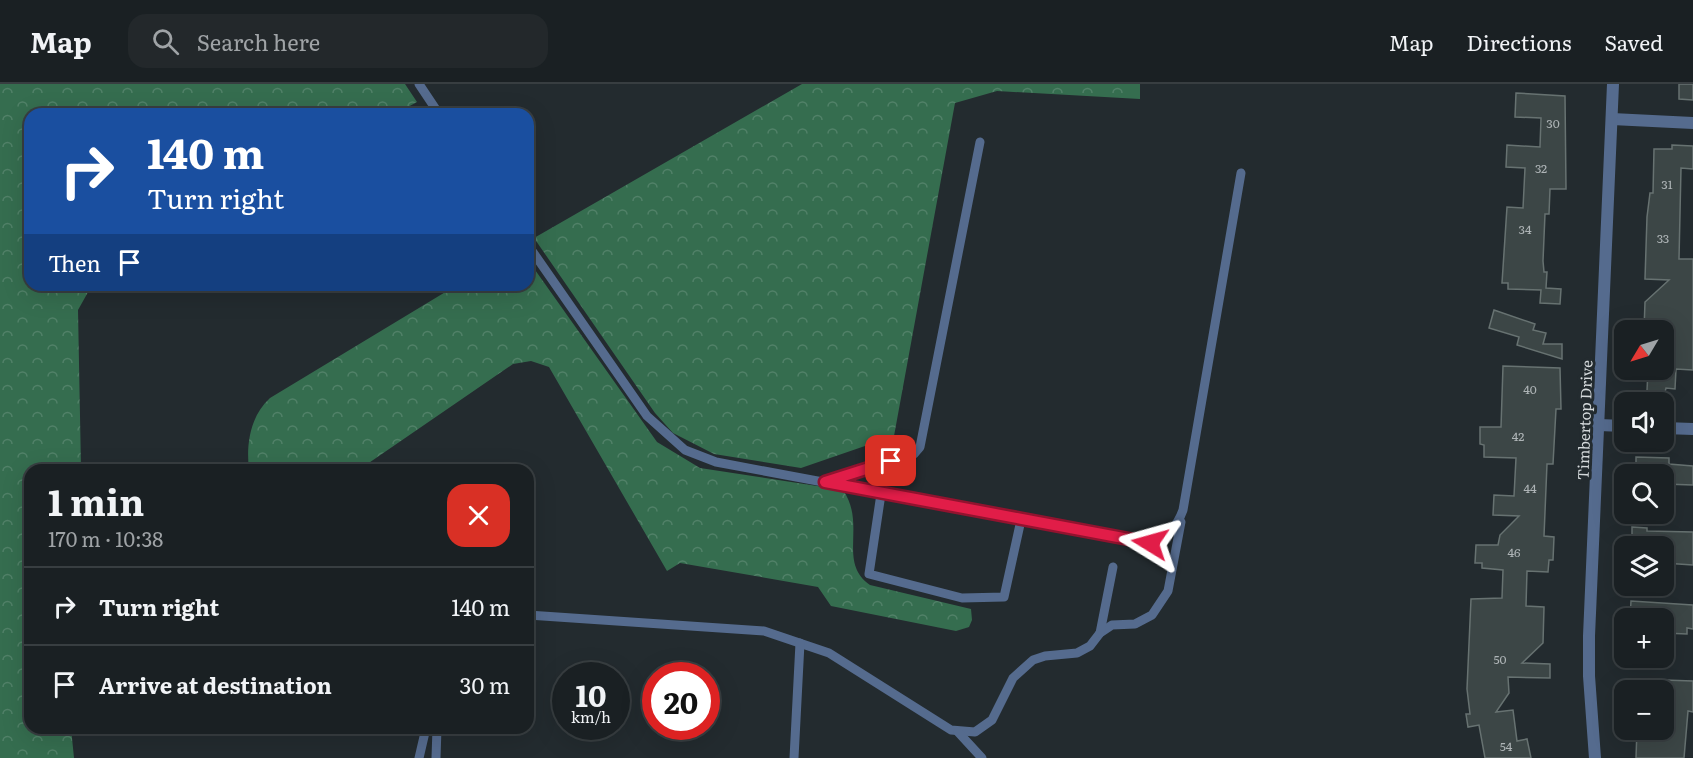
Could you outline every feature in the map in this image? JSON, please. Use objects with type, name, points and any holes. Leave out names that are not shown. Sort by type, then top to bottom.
[{"type":"street","name":"Timbertop Drive","points":[[1595,758],[1589,658],[1613,84]]},
{"type":"street","points":[[1612,119],[1693,123]]},
{"type":"street","points":[[1599,425],[1614,426]]},
{"type":"street","points":[[1674,428],[1693,429]]},
{"type":"lane","points":[[419,84],[435,108]]},
{"type":"lane","points":[[825,482],[914,454],[920,447],[980,142]]},
{"type":"lane","points":[[958,732],[975,732],[988,724],[1013,678],[1033,660],[1045,656],[1077,653],[1090,646],[1100,633],[1112,625],[1127,626],[1144,619],[1164,600],[1183,510],[1241,173]]},
{"type":"lane","points":[[534,254],[647,416],[685,450],[717,462],[1150,543],[1160,540],[1175,526],[1183,510]]},
{"type":"lane","points":[[881,494],[869,574],[962,598],[1004,597],[1021,520]]},
{"type":"lane","points":[[1100,633],[1113,567]]},
{"type":"lane","points":[[534,615],[764,631],[829,653],[958,732],[982,758]]},
{"type":"lane","points":[[794,758],[800,643]]},
{"type":"lane","points":[[419,758],[425,734]]},
{"type":"lane","points":[[436,758],[437,734]]},
{"type":"green space","points":[[0,84],[405,84],[417,102],[406,108],[24,108],[24,291],[89,291],[78,310],[81,464],[24,464],[24,734],[72,734],[74,758],[0,758]]},
{"type":"green space","points":[[802,84],[1140,84],[1140,99],[997,91],[955,103],[894,436],[801,468],[714,454],[673,433],[655,413],[534,238]]},
{"type":"green space","points":[[534,268],[657,442],[700,468],[843,490],[850,503],[853,516],[853,554],[860,576],[870,585],[971,609],[972,620],[969,627],[956,631],[831,606],[818,587],[680,563],[667,571],[549,367],[531,361],[513,364],[367,464],[249,464],[251,431],[258,413],[270,398],[447,291],[534,291]]},
{"type":"building","points":[[1679,84],[1693,84],[1693,100],[1679,99]]},
{"type":"building","points":[[1516,93],[1565,96],[1566,189],[1550,189],[1549,214],[1545,214],[1543,261],[1544,272],[1547,272],[1546,288],[1561,289],[1560,304],[1540,303],[1541,290],[1508,289],[1508,283],[1502,283],[1507,207],[1523,208],[1525,168],[1506,167],[1507,145],[1540,147],[1541,118],[1515,117]]},
{"type":"building","points":[[1672,145],[1693,146],[1693,169],[1681,168],[1679,259],[1693,259],[1693,370],[1676,369],[1675,389],[1666,388],[1665,392],[1647,391],[1648,380],[1674,380],[1674,320],[1644,320],[1645,302],[1669,280],[1645,279],[1647,217],[1650,193],[1653,193],[1654,149],[1672,149]]},
{"type":"building","points":[[1494,310],[1535,324],[1533,330],[1546,333],[1543,344],[1562,344],[1562,359],[1517,345],[1519,337],[1489,328]]},
{"type":"building","points":[[1503,366],[1560,368],[1561,409],[1556,409],[1553,464],[1547,464],[1544,536],[1554,537],[1553,560],[1549,560],[1548,572],[1527,571],[1526,606],[1544,607],[1543,643],[1522,663],[1550,664],[1550,678],[1508,677],[1509,693],[1496,712],[1513,710],[1517,741],[1527,739],[1531,758],[1485,758],[1479,725],[1468,727],[1466,714],[1470,714],[1467,689],[1471,599],[1502,598],[1503,570],[1482,568],[1482,563],[1475,563],[1476,545],[1498,545],[1500,535],[1519,516],[1493,515],[1494,495],[1514,496],[1516,458],[1484,457],[1484,445],[1480,444],[1480,427],[1501,427]]},
{"type":"building","points":[[1636,457],[1669,458],[1669,464],[1636,464]]},
{"type":"building","points":[[1674,464],[1693,466],[1693,485],[1674,484]]},
{"type":"building","points":[[1632,527],[1647,528],[1647,531],[1693,532],[1693,565],[1674,564],[1674,536],[1632,536]]},
{"type":"building","points":[[1631,601],[1693,605],[1693,629],[1687,628],[1687,634],[1674,633],[1674,608],[1631,608]]},
{"type":"building","points":[[1674,680],[1693,681],[1693,712],[1688,711],[1684,758],[1636,758],[1637,740],[1674,740]]},
{"type":"route","points":[[891,461],[825,482],[1139,543],[1150,543]]}]
